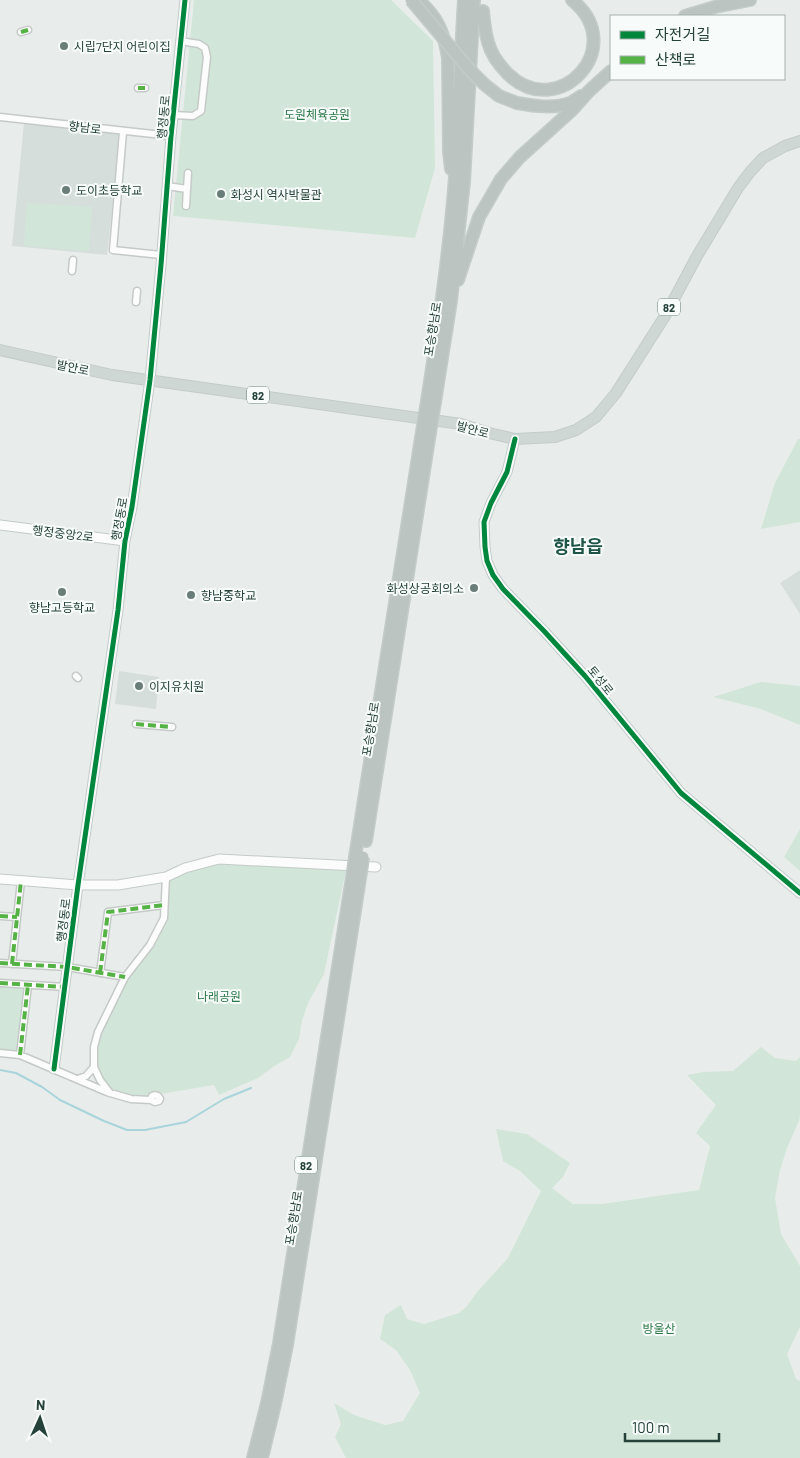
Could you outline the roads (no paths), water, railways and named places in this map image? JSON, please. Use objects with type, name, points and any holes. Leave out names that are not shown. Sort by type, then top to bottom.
[{"type":"highway","points":[[411,0],[469,69],[499,96],[532,106],[550,106],[571,102],[589,91]]},
{"type":"highway","points":[[418,0],[430,11],[436,20],[446,43],[448,58],[449,152],[454,192]]},
{"type":"highway","points":[[475,4],[488,43],[503,69],[510,77],[527,87],[536,90],[548,90],[566,84],[581,72],[593,51],[592,26],[579,6],[572,0]]},
{"type":"highway","points":[[688,15],[750,0]]},
{"type":"highway","name":"포승향남로","points":[[431,402],[454,192],[459,126],[475,4]]},
{"type":"highway","name":"포승향남로","points":[[262,1458],[287,1345],[359,857],[431,402],[451,301],[464,182],[475,4]]},
{"type":"highway","points":[[451,301],[479,218],[501,179],[538,139],[572,110],[610,72]]},
{"type":"highway","name":"포승향남로","points":[[253,1458],[267,1403],[279,1343],[357,872]]},
{"type":"main road","name":"발안로","points":[[0,350],[112,375],[461,424],[488,433],[516,439],[555,437],[576,430],[596,416],[616,393],[665,316],[702,247],[738,188],[763,158],[785,146],[800,141]]},
{"type":"street","name":"행정동로","points":[[54,1069],[78,885],[118,610],[125,542],[132,507],[150,380],[185,0]]},
{"type":"street","points":[[173,115],[193,116],[200,111],[207,57],[205,48],[199,44],[180,41]]},
{"type":"street","points":[[138,88],[145,88]]},
{"type":"street","name":"향남로","points":[[0,117],[171,136]]},
{"type":"street","points":[[123,132],[113,250],[161,255]]},
{"type":"street","points":[[186,206],[188,173]]},
{"type":"street","points":[[167,186],[187,189]]},
{"type":"street","points":[[72,270],[73,260]]},
{"type":"street","points":[[136,302],[137,291]]},
{"type":"street","name":"토성로","points":[[516,439],[507,472],[491,503],[484,522],[487,561],[493,575],[503,589],[585,676],[681,793],[800,893]]},
{"type":"street","name":"행정중앙2로","points":[[0,525],[125,542]]},
{"type":"street","points":[[136,724],[172,727]]},
{"type":"street","points":[[0,879],[78,885],[118,885],[166,877],[185,868],[219,859],[376,867]]},
{"type":"street","points":[[110,1093],[100,1080],[94,1067],[94,1047],[98,1032],[125,978],[150,945],[164,918],[166,877]]},
{"type":"street","points":[[12,964],[21,881]]},
{"type":"street","points":[[100,973],[108,912],[164,905]]},
{"type":"street","points":[[0,916],[17,917]]},
{"type":"street","points":[[0,963],[67,968],[125,978]]},
{"type":"street","points":[[0,983],[65,987]]},
{"type":"street","points":[[20,1055],[28,985]]},
{"type":"street","points":[[0,1052],[20,1055],[110,1093],[131,1099],[151,1100]]},
{"type":"street","points":[[78,1079],[86,1076],[94,1067]]},
{"type":"waterway","points":[[0,1070],[16,1073],[42,1087],[60,1100],[127,1130],[145,1130],[186,1122],[224,1099],[251,1088]]},
{"type":"place","name":"시립7단지 어린이집","points":[[64,46]]},
{"type":"place","name":"도이초등학교","points":[[66,190]]},
{"type":"place","name":"화성시 역사박물관","points":[[221,194]]},
{"type":"place","name":"화성상공회의소","points":[[474,588]]},
{"type":"place","name":"향남고등학교","points":[[62,592]]},
{"type":"place","name":"향남중학교","points":[[191,595]]},
{"type":"place","name":"이지유치원","points":[[139,686]]},
{"type":"district","name":"향남읍","points":[[578,546]]},
{"type":"park label","name":"도원체육공원","points":[[317,114]]},
{"type":"park label","name":"나래공원","points":[[219,996]]},
{"type":"park label","name":"방울산","points":[[659,1328]]}]
